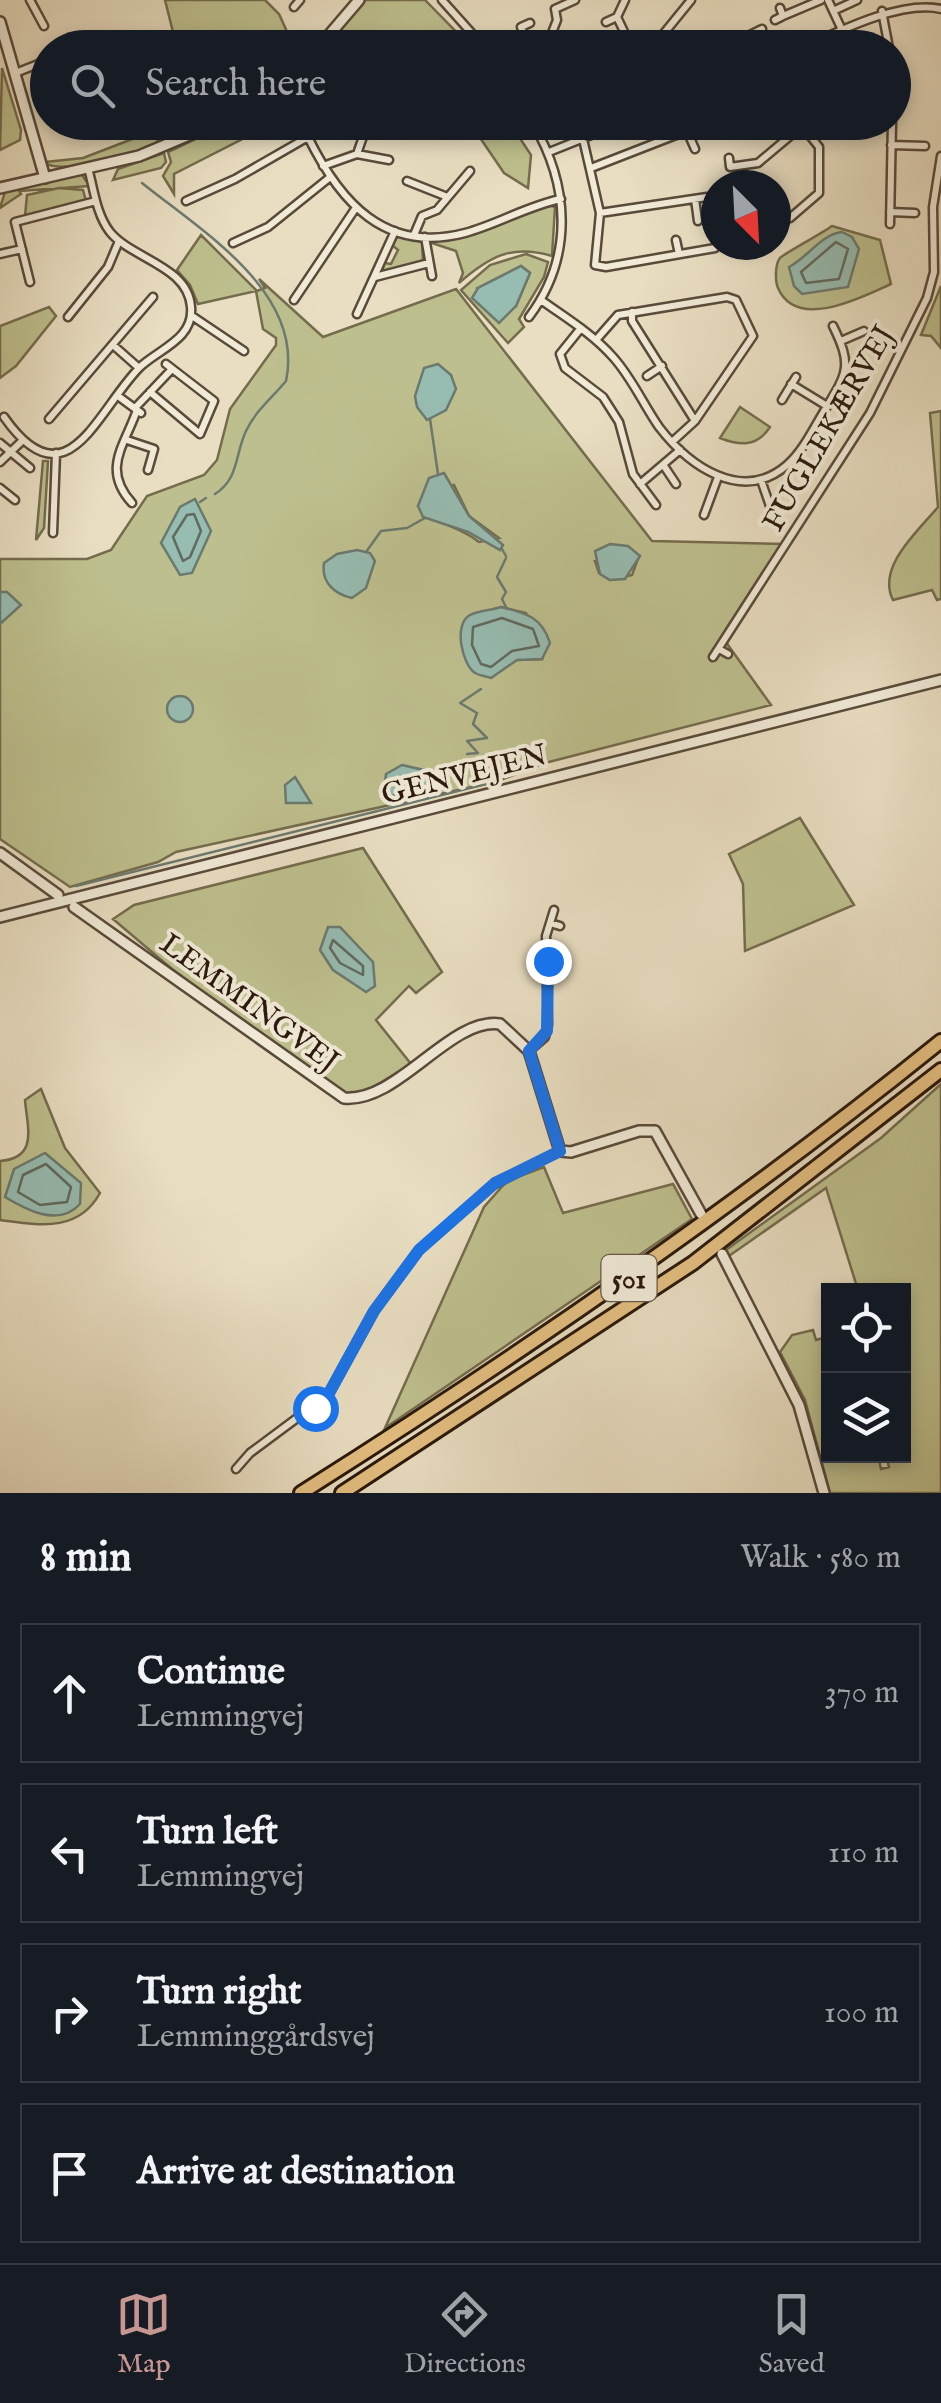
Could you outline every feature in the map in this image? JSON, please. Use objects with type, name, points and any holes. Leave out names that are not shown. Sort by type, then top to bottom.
[{"type":"highway","name":"501","points":[[301,1493],[604,1296],[804,1150],[941,1041]]},
{"type":"highway","name":"501","points":[[342,1493],[692,1263],[941,1070]]},
{"type":"street","points":[[30,0],[44,26]]},
{"type":"street","points":[[333,30],[358,0]]},
{"type":"street","points":[[442,0],[469,30]]},
{"type":"street","points":[[553,30],[555,9],[575,0]]},
{"type":"street","points":[[606,22],[617,17],[625,0]]},
{"type":"street","points":[[667,30],[691,0]]},
{"type":"street","points":[[774,20],[824,0],[842,30],[906,0],[927,1],[941,9]]},
{"type":"street","points":[[833,11],[857,0]]},
{"type":"street","points":[[780,8],[784,16]]},
{"type":"street","points":[[882,11],[886,30]]},
{"type":"street","points":[[617,17],[623,30]]},
{"type":"street","points":[[0,22],[30,119]]},
{"type":"street","points":[[521,30],[520,27],[530,23]]},
{"type":"street","points":[[18,72],[30,67]]},
{"type":"street","points":[[35,140],[45,178]]},
{"type":"street","points":[[0,188],[88,168],[181,140]]},
{"type":"street","points":[[186,201],[235,179],[303,140]]},
{"type":"street","points":[[309,140],[328,178],[355,208],[395,232],[426,237],[468,232],[526,207],[561,198]]},
{"type":"street","points":[[357,154],[362,140]]},
{"type":"street","points":[[529,317],[542,300],[558,259],[561,198],[542,140]]},
{"type":"street","points":[[549,152],[580,140]]},
{"type":"street","points":[[583,140],[600,214],[595,266],[701,250]]},
{"type":"street","points":[[591,168],[664,140]]},
{"type":"street","points":[[691,140],[694,148]]},
{"type":"street","points":[[729,158],[730,167],[758,163],[783,140]]},
{"type":"street","points":[[791,216],[819,193],[819,147],[813,140]]},
{"type":"street","points":[[890,224],[892,140]]},
{"type":"street","points":[[892,145],[925,146]]},
{"type":"street","points":[[322,166],[357,154],[389,160]]},
{"type":"street","name":"FUGLEKÆRVEJ","points":[[714,657],[860,428],[927,298],[934,272],[933,207],[941,156]]},
{"type":"street","points":[[4,417],[22,441],[36,450],[56,453],[81,444],[140,368],[180,338],[192,316],[190,297],[179,280],[119,242],[107,229],[88,168]]},
{"type":"street","points":[[414,236],[422,216],[436,210],[470,171]]},
{"type":"street","points":[[233,243],[268,228],[328,178]]},
{"type":"street","points":[[407,181],[445,196]]},
{"type":"street","points":[[600,214],[701,198]]},
{"type":"street","points":[[695,199],[698,221]]},
{"type":"street","points":[[30,282],[15,222],[96,201]]},
{"type":"street","points":[[294,300],[355,208]]},
{"type":"street","points":[[890,212],[916,213]]},
{"type":"street","points":[[357,314],[395,232]]},
{"type":"street","points":[[426,237],[432,276]]},
{"type":"street","points":[[676,240],[679,254]]},
{"type":"street","points":[[68,317],[108,267],[119,242]]},
{"type":"street","points":[[0,254],[22,249]]},
{"type":"street","points":[[375,277],[429,263]]},
{"type":"street","points":[[49,419],[153,297]]},
{"type":"street","points":[[596,340],[618,315],[632,312],[727,297],[745,312],[753,336],[695,421],[672,442]]},
{"type":"street","points":[[542,300],[616,360],[672,442],[718,477],[761,480],[798,454],[847,371],[841,341],[833,326]]},
{"type":"street","points":[[632,312],[632,320],[695,421]]},
{"type":"street","points":[[192,316],[244,351]]},
{"type":"street","points":[[580,328],[560,354],[565,368],[603,397],[619,422],[640,484],[656,506]]},
{"type":"street","points":[[841,341],[864,331]]},
{"type":"street","points":[[113,346],[140,368]]},
{"type":"street","points":[[132,503],[115,472],[119,448],[127,440],[138,410],[150,392],[169,366],[214,401],[200,434],[150,392]]},
{"type":"street","points":[[647,376],[662,366]]},
{"type":"street","points":[[782,400],[794,380],[828,406]]},
{"type":"street","points":[[118,396],[138,410]]},
{"type":"street","points":[[127,440],[154,450],[148,470]]},
{"type":"street","points":[[0,462],[22,441]]},
{"type":"street","points":[[0,443],[8,454],[30,468]]},
{"type":"street","points":[[640,484],[680,450]]},
{"type":"street","points":[[53,532],[56,453]]},
{"type":"street","points":[[664,466],[676,484]]},
{"type":"street","points":[[704,514],[718,477]]},
{"type":"street","points":[[761,480],[770,506]]},
{"type":"street","points":[[0,488],[15,500]]},
{"type":"street","points":[[719,649],[728,654]]},
{"type":"street","name":"GENVEJEN","points":[[0,917],[941,680]]},
{"type":"street","points":[[0,853],[58,895]]},
{"type":"street","name":"LEMMINGVEJ","points":[[74,906],[339,1096],[355,1098],[374,1092],[483,1024],[505,1027],[529,1051]]},
{"type":"street","points":[[554,910],[550,923],[548,1025],[545,1037],[529,1051],[560,1151]]},
{"type":"street","points":[[550,923],[560,926]]},
{"type":"street","points":[[236,1469],[250,1452],[328,1395],[374,1311],[419,1250],[495,1183],[560,1151],[570,1152],[639,1131],[655,1132],[701,1214]]},
{"type":"street","points":[[722,1254],[799,1405],[824,1493]]},
{"type":"green space","points":[[165,0],[265,0],[279,14],[286,30],[172,30]]},
{"type":"green space","points":[[365,0],[425,0],[454,30],[339,30]]},
{"type":"green space","points":[[2,68],[21,130],[20,140],[0,150]]},
{"type":"green space","points":[[130,140],[158,140],[160,145],[81,165],[53,166],[45,162],[83,158]]},
{"type":"green space","points":[[193,140],[241,140],[174,174],[174,194],[163,176],[171,162],[168,152]]},
{"type":"green space","points":[[482,140],[521,140],[531,155],[528,188],[504,173]]},
{"type":"green space","points":[[164,153],[166,162],[161,168],[113,180],[118,169]]},
{"type":"green space","points":[[81,174],[90,186],[19,191],[21,194],[0,208],[5,192]]},
{"type":"green space","points":[[59,188],[83,190],[86,201],[25,216],[27,195]]},
{"type":"green space","points":[[555,207],[552,256],[525,251],[502,255],[459,283],[463,273],[456,251],[429,242],[468,236],[519,212]]},
{"type":"green space","points":[[832,226],[880,240],[891,284],[832,307],[800,308],[787,301],[776,281],[778,261],[791,260],[791,251]]},
{"type":"green space","points":[[201,235],[257,291],[265,288],[259,279],[323,337],[456,289],[652,541],[784,544],[723,638],[771,705],[545,763],[495,782],[176,852],[158,862],[70,887],[0,839],[0,559],[87,559],[111,550],[147,496],[204,475],[217,460],[230,409],[276,345],[276,338],[263,329],[256,291],[198,304],[190,285],[177,270]],"holes":[[[454,485],[469,516],[499,538],[479,542],[432,518],[418,506],[424,494]],[[639,556],[632,575],[610,580],[599,573],[595,561]],[[501,607],[526,613],[542,659],[517,660],[506,666],[488,612]]]},
{"type":"green space","points":[[397,236],[422,242],[423,261],[382,273],[384,263],[391,264],[398,250],[392,245]]},
{"type":"green space","points":[[526,254],[548,262],[544,277],[519,319],[524,327],[508,343],[461,290],[490,265]],"holes":[[[521,266],[530,273],[516,306],[478,288]]]},
{"type":"green space","points":[[941,286],[941,348],[931,336],[921,335]]},
{"type":"green space","points":[[49,307],[56,316],[16,366],[0,378],[0,326]]},
{"type":"green space","points":[[740,407],[770,427],[754,441],[741,443],[720,438]]},
{"type":"green space","points":[[941,411],[941,599],[937,600],[932,590],[893,600],[889,587],[895,562],[938,507],[930,413]]},
{"type":"green space","points":[[43,461],[48,461],[44,528],[36,540]]},
{"type":"green space","points":[[800,818],[854,905],[745,951],[743,884],[729,854]]},
{"type":"green space","points":[[363,848],[442,972],[416,993],[409,986],[376,1020],[411,1064],[362,1094],[337,1092],[172,969],[113,919],[134,905]]},
{"type":"green space","points":[[941,1084],[941,1493],[830,1493],[822,1463],[880,1463],[881,1469],[889,1467],[888,1463],[911,1463],[911,1283],[856,1283],[826,1188],[729,1256],[726,1250],[881,1138]]},
{"type":"green space","points":[[41,1089],[65,1148],[100,1193],[81,1215],[69,1220],[43,1224],[0,1220],[0,1161],[12,1159],[26,1148],[25,1100]]},
{"type":"green space","points":[[544,1167],[563,1213],[673,1184],[692,1219],[385,1428],[484,1207],[507,1181]]},
{"type":"green space","points":[[813,1330],[816,1340],[821,1339],[821,1460],[805,1400],[780,1352],[792,1335]]},
{"type":"water","points":[[842,232],[852,237],[859,249],[848,287],[802,294],[794,286],[789,267],[828,237]]},
{"type":"water","points":[[521,266],[530,273],[516,306],[499,323],[472,298],[478,288]]},
{"type":"water","points":[[438,364],[451,375],[456,389],[446,410],[427,420],[417,407],[415,396],[424,368]]},
{"type":"water","points":[[444,473],[469,516],[503,545],[500,550],[468,532],[423,517],[418,506],[429,478]]},
{"type":"water","points":[[195,499],[211,531],[192,573],[180,575],[161,543],[180,507]]},
{"type":"water","points":[[610,544],[628,546],[640,556],[625,579],[610,580],[600,574],[595,551]]},
{"type":"water","points":[[357,550],[370,553],[375,561],[366,588],[352,598],[330,586],[324,563],[337,554]]},
{"type":"water","points":[[0,592],[7,592],[21,605],[0,624]]},
{"type":"water","points":[[501,607],[532,618],[550,643],[542,659],[517,660],[491,678],[475,673],[466,661],[462,627],[470,615]]},
{"type":"water","points":[[180,696],[189,700],[193,709],[189,718],[180,722],[171,718],[167,709],[171,700]]},
{"type":"water","points":[[402,765],[437,773],[445,782],[437,789],[390,796],[384,788],[386,774]]},
{"type":"water","points":[[295,777],[311,803],[286,803],[285,785]]},
{"type":"water","points":[[328,927],[340,927],[373,962],[375,986],[366,992],[333,970],[320,950]]},
{"type":"water","points":[[45,1153],[81,1183],[80,1204],[62,1215],[42,1214],[5,1197],[14,1169]]},
{"type":"waterway","points":[[142,183],[243,266],[280,319],[288,349],[286,381],[250,424],[232,474],[215,494]]},
{"type":"waterway","points":[[430,419],[438,474]]},
{"type":"waterway","points":[[200,502],[206,498]]},
{"type":"waterway","points":[[366,552],[381,531],[407,528],[425,518]]},
{"type":"waterway","points":[[502,549],[506,556]]},
{"type":"waterway","points":[[506,558],[497,577],[506,592],[502,599],[507,609]]},
{"type":"waterway","points":[[467,754],[478,753],[467,741],[487,738],[473,724],[477,713],[460,703],[481,689]]},
{"type":"waterway","points":[[76,886],[486,784]]},
{"type":"route","points":[[315,1408],[328,1395],[374,1311],[419,1250],[495,1183],[560,1151],[529,1051],[542,1042],[547,1031],[548,961]]}]
